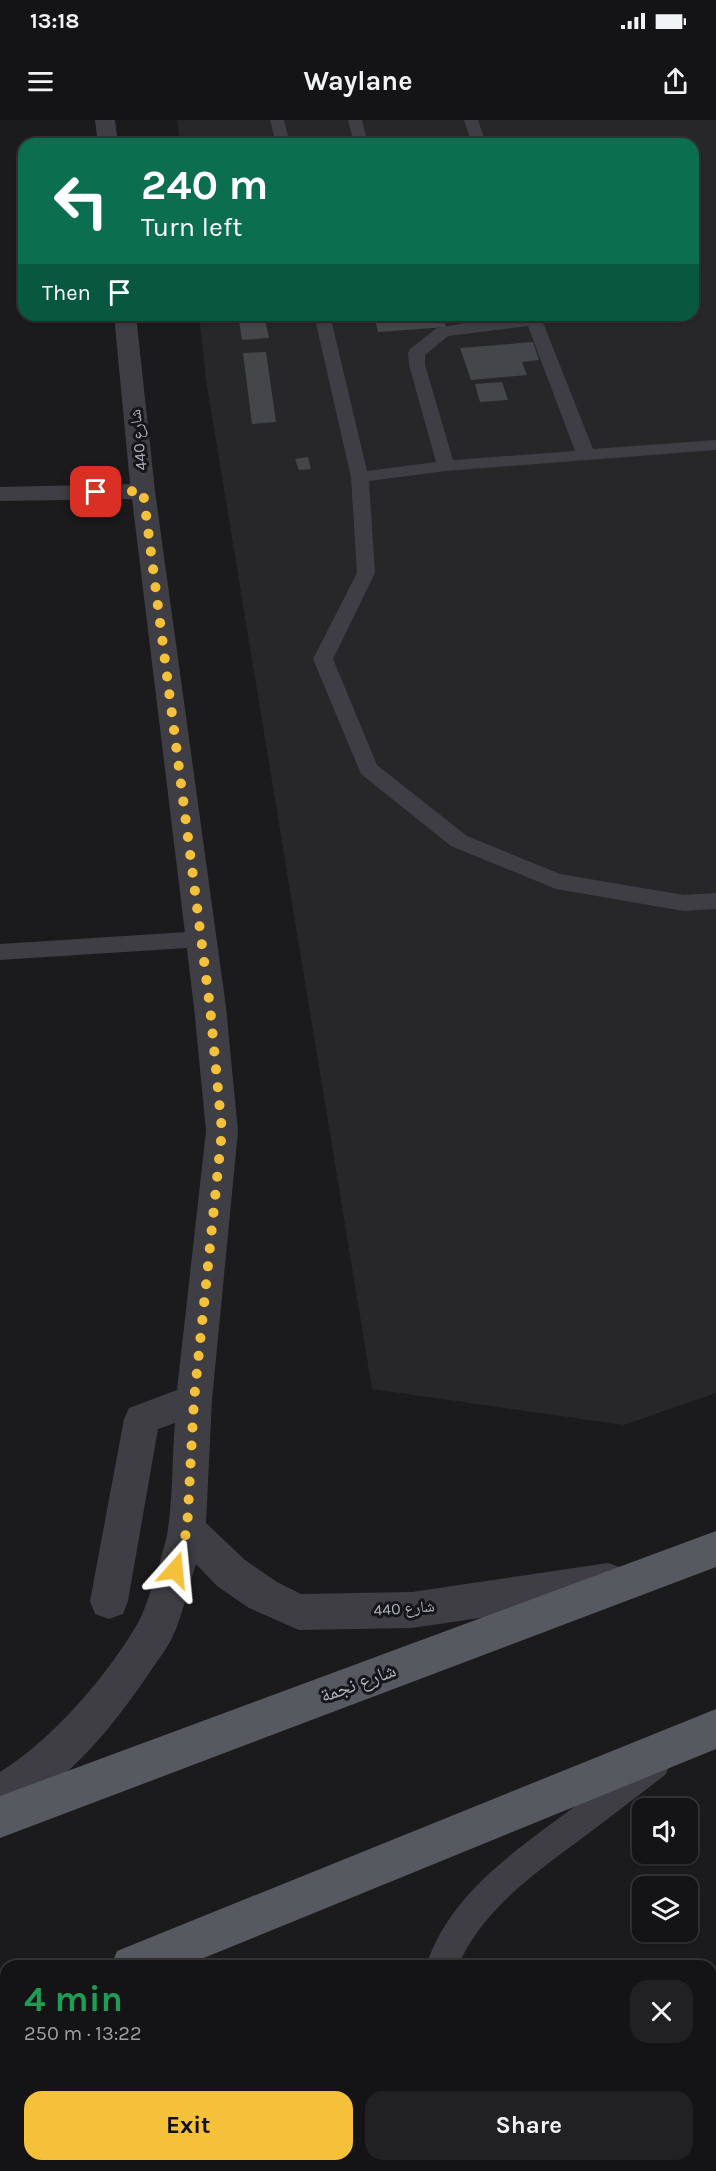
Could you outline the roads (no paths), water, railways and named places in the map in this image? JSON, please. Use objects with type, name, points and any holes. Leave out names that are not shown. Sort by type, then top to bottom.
[{"type":"main road","name":"شارع نجمة","points":[[0,1817],[716,1549]]},
{"type":"main road","points":[[147,1960],[702,1735]]},
{"type":"street","points":[[105,120],[107,138]]},
{"type":"street","name":"شارع 440","points":[[0,1795],[29,1778],[75,1736],[114,1691],[157,1628],[187,1530],[194,1400],[222,1131],[202,939],[143,491],[126,321]]},
{"type":"street","points":[[0,494],[143,491]]},
{"type":"street","points":[[109,1601],[142,1419],[194,1400]]},
{"type":"street","name":"شارع 440","points":[[187,1530],[231,1573],[263,1595],[299,1612],[411,1610],[646,1575]]},
{"type":"lane","points":[[277,120],[282,138]]},
{"type":"lane","points":[[355,120],[360,138]]},
{"type":"lane","points":[[471,120],[477,138]]},
{"type":"lane","points":[[323,321],[360,477],[366,573],[322,659],[368,769],[459,841],[556,881],[684,903],[716,901]]},
{"type":"lane","points":[[446,466],[417,365],[416,353],[443,332],[512,321]]},
{"type":"lane","points":[[534,321],[586,455]]},
{"type":"lane","points":[[360,477],[446,466],[715,446]]},
{"type":"lane","points":[[0,952],[202,939]]},
{"type":"lane","points":[[445,1960],[452,1943],[484,1897],[525,1862],[702,1735]]}]
